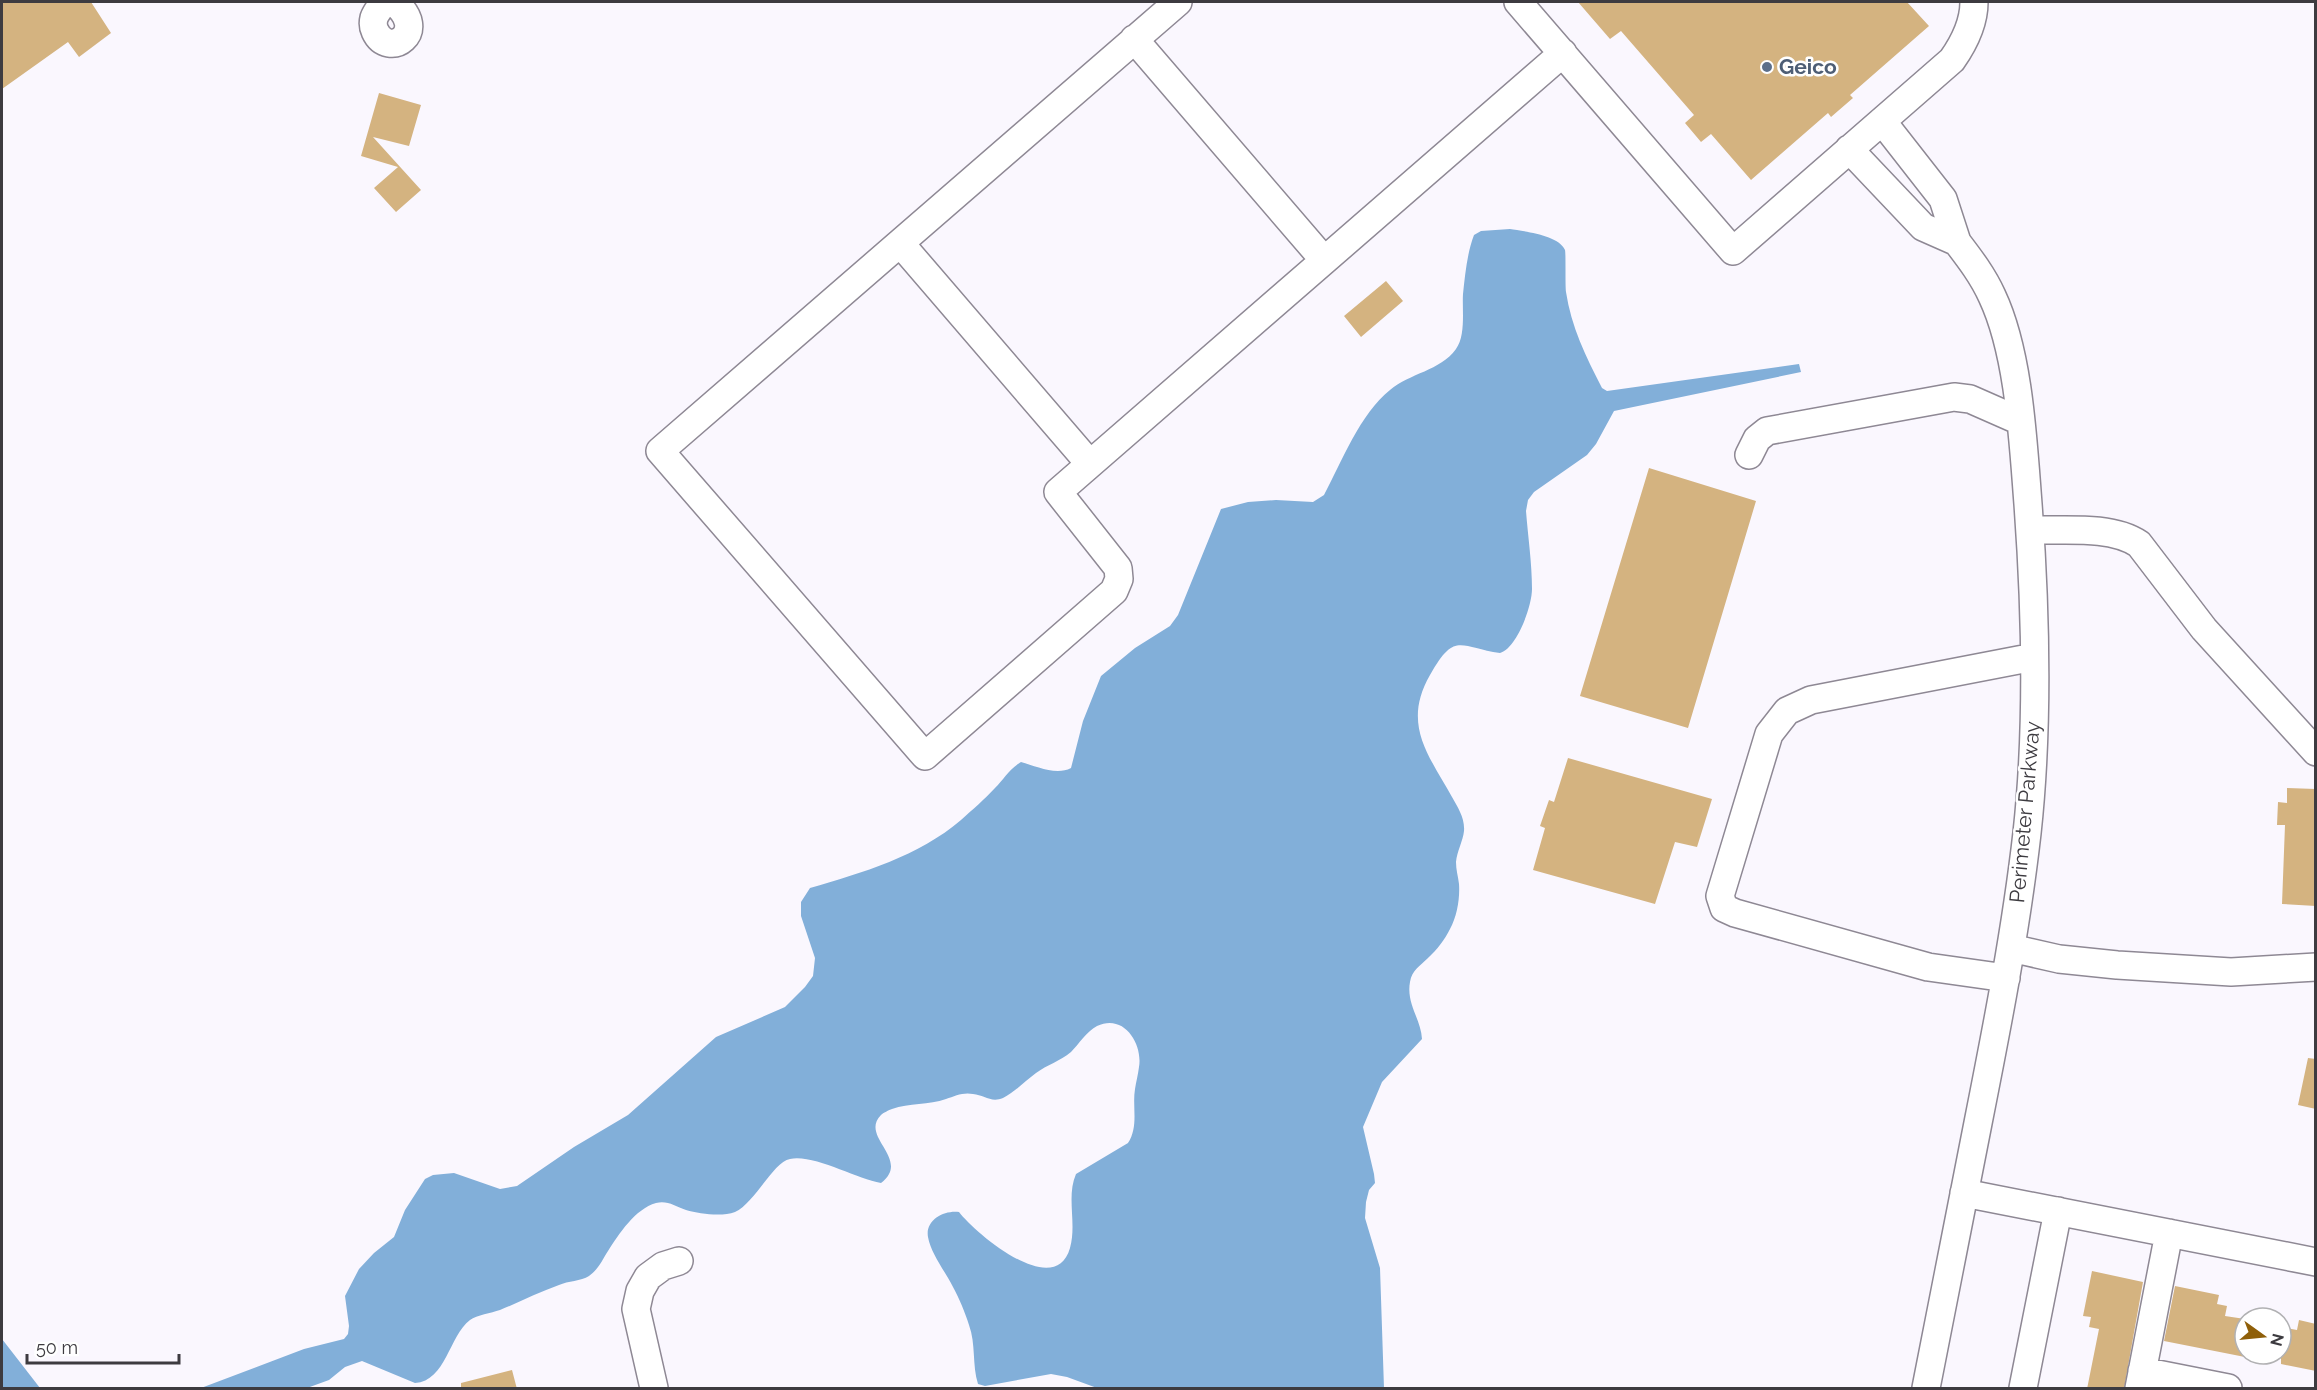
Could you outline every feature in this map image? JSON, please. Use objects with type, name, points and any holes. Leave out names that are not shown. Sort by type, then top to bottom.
[{"type":"street","points":[[384,2],[374,19],[374,28],[378,36],[395,43],[404,40],[409,34],[410,25],[400,6],[394,2]]},
{"type":"street","points":[[1178,2],[660,451],[926,756],[1114,591],[1119,579],[1118,568],[1058,492],[1563,53]]},
{"type":"street","points":[[1518,2],[1733,251],[1952,60],[1961,47],[1970,24],[1974,2]]},
{"type":"street","points":[[1134,39],[1324,260]]},
{"type":"street","points":[[1882,121],[1943,199],[1957,242]]},
{"type":"street","points":[[1849,149],[1923,227],[1957,242]]},
{"type":"street","name":"Perimeter Parkway","points":[[1926,1389],[2012,948],[2028,820],[2035,694],[2030,530],[2014,375],[2004,326],[1987,286],[1957,242]]},
{"type":"street","points":[[900,243],[1090,464]]},
{"type":"street","points":[[1749,455],[1757,439],[1767,431],[1954,397],[1970,399],[2020,421]]},
{"type":"street","points":[[2030,530],[2112,532],[2129,537],[2139,544],[2204,629],[2316,752]]},
{"type":"street","points":[[2006,978],[1928,967],[1735,913],[1724,908],[1720,896],[1769,734],[1787,711],[1811,699],[2034,657]]},
{"type":"street","points":[[2012,948],[2059,959],[2117,965],[2231,972],[2316,967]]},
{"type":"street","points":[[1964,1193],[2316,1262]]},
{"type":"street","points":[[2023,1389],[2058,1211]]},
{"type":"street","points":[[2169,1233],[2140,1380],[2228,1389]]},
{"type":"street","points":[[654,1389],[636,1309],[640,1291],[648,1276],[663,1266],[679,1262]]},
{"type":"water","points":[[1510,229],[1548,237],[1565,250],[1566,292],[1571,317],[1590,365],[1602,388],[1607,391],[1799,364],[1801,372],[1614,411],[1596,444],[1587,455],[1534,492],[1528,500],[1526,511],[1532,589],[1526,615],[1518,635],[1506,650],[1500,653],[1459,645],[1452,647],[1439,661],[1422,693],[1418,709],[1418,724],[1422,738],[1434,767],[1461,813],[1464,831],[1456,862],[1459,890],[1458,907],[1454,919],[1435,951],[1414,971],[1410,982],[1410,997],[1422,1039],[1382,1082],[1363,1127],[1375,1183],[1369,1190],[1365,1218],[1380,1268],[1384,1388],[1097,1388],[1051,1374],[985,1386],[978,1384],[969,1325],[964,1310],[932,1250],[928,1237],[929,1226],[937,1217],[959,1212],[981,1234],[1015,1258],[1049,1268],[1062,1263],[1072,1239],[1072,1192],[1076,1174],[1128,1143],[1133,1130],[1134,1096],[1139,1067],[1138,1049],[1135,1040],[1123,1027],[1107,1023],[1097,1026],[1071,1052],[1036,1073],[1003,1098],[995,1100],[962,1094],[939,1101],[899,1107],[882,1114],[876,1123],[876,1132],[891,1165],[889,1174],[881,1183],[823,1163],[800,1158],[790,1159],[777,1167],[750,1200],[735,1212],[717,1215],[704,1214],[664,1202],[648,1206],[628,1223],[598,1267],[589,1276],[470,1320],[457,1336],[434,1375],[425,1380],[415,1383],[362,1361],[345,1367],[329,1380],[307,1388],[201,1388],[304,1349],[344,1339],[348,1334],[349,1326],[345,1296],[359,1269],[394,1237],[405,1210],[425,1179],[433,1175],[454,1173],[500,1189],[517,1186],[574,1147],[628,1115],[716,1037],[785,1007],[813,976],[815,958],[801,916],[801,902],[810,888],[889,862],[927,844],[961,820],[1021,762],[1053,771],[1071,768],[1083,721],[1101,676],[1135,648],[1170,626],[1178,615],[1221,509],[1248,502],[1276,500],[1313,502],[1324,495],[1352,439],[1379,400],[1398,384],[1442,362],[1456,349],[1461,337],[1463,294],[1468,257],[1474,235],[1481,231]]},
{"type":"water","points":[[2,1339],[40,1388],[2,1388]]},
{"type":"building","points":[[2,2],[91,2],[111,33],[79,57],[68,42],[2,89]]},
{"type":"building","name":"Geico","points":[[1578,2],[1907,2],[1929,26],[1850,95],[1853,98],[1831,117],[1828,113],[1751,180],[1711,134],[1701,142],[1685,123],[1694,115],[1621,31],[1610,39]]},
{"type":"building","points":[[379,93],[421,105],[409,146],[373,137],[421,190],[396,212],[374,188],[398,167],[361,156]]},
{"type":"building","points":[[1386,281],[1403,301],[1361,337],[1344,316]]},
{"type":"building","points":[[1649,468],[1756,501],[1688,728],[1580,696]]},
{"type":"building","points":[[1568,758],[1712,799],[1697,847],[1675,842],[1655,904],[1533,870],[1545,828],[1540,826],[1549,800],[1554,802]]},
{"type":"building","points":[[2287,788],[2316,789],[2316,906],[2282,904],[2285,825],[2277,825],[2278,802],[2287,803]]},
{"type":"building","points":[[2308,1058],[2316,1059],[2316,1109],[2298,1105]]},
{"type":"building","points":[[2092,1271],[2143,1282],[2124,1389],[2087,1389],[2099,1329],[2089,1327],[2091,1317],[2083,1316]]},
{"type":"building","points":[[2175,1286],[2219,1295],[2217,1304],[2227,1306],[2225,1316],[2233,1317],[2233,1355],[2164,1341]]},
{"type":"building","points":[[2299,1320],[2316,1324],[2316,1371],[2291,1366],[2293,1366],[2293,1329],[2297,1330]]},
{"type":"building","points":[[512,1370],[517,1389],[461,1389],[461,1383]]},
{"type":"place","name":"Geico","points":[[1767,67]]}]
